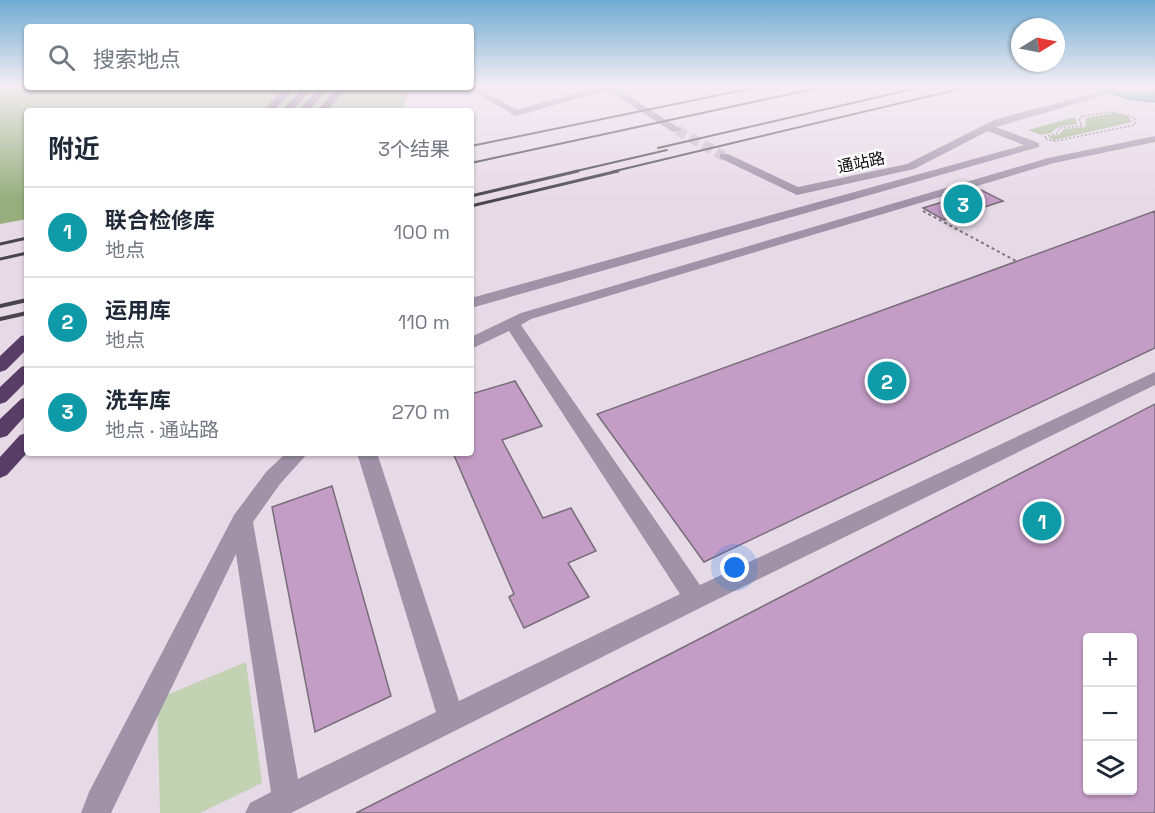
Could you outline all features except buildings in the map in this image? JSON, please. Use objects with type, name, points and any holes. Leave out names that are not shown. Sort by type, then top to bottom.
[{"type":"highway","points":[[0,366],[24,343]]},
{"type":"highway","points":[[0,398],[24,374]]},
{"type":"highway","points":[[0,431],[24,406]]},
{"type":"highway","points":[[0,470],[24,443]]},
{"type":"street","points":[[667,124],[677,130]]},
{"type":"street","name":"通站路","points":[[724,156],[797,191],[910,167],[987,127],[997,124]]},
{"type":"street","points":[[474,302],[1035,146],[987,127]]},
{"type":"street","points":[[474,342],[511,322],[1052,160],[1155,139]]},
{"type":"street","points":[[511,322],[696,598]]},
{"type":"street","points":[[260,813],[696,598],[1154,380]]},
{"type":"street","points":[[96,813],[99,802],[242,521],[273,478],[295,456]]},
{"type":"street","points":[[368,456],[452,719]]},
{"type":"street","points":[[242,521],[286,800]]},
{"type":"path","points":[[1081,124],[1082,126],[1059,128],[1058,133],[1044,137],[1056,141],[1135,124]]},
{"type":"path","points":[[908,203],[1016,261]]},
{"type":"green space","points":[[0,124],[24,124],[24,220],[0,224]]},
{"type":"green space","points":[[1050,124],[1077,124],[1058,127],[1051,133],[1041,135],[1028,130]]},
{"type":"green space","points":[[1085,124],[1124,124],[1054,140],[1048,137],[1060,134],[1064,129],[1085,127]]},
{"type":"green space","points":[[246,662],[262,783],[200,813],[160,813],[157,699]]},
{"type":"tunnel","points":[[677,130],[724,156]]},
{"type":"railway","points":[[474,145],[578,124]]},
{"type":"railway","points":[[474,162],[652,124]]},
{"type":"railway","points":[[658,148],[762,124]]},
{"type":"railway","points":[[611,172],[813,124]]},
{"type":"railway","points":[[572,172],[667,150]]},
{"type":"railway","points":[[474,195],[578,171]]},
{"type":"railway","points":[[474,205],[618,171]]},
{"type":"railway","points":[[0,244],[24,239]]},
{"type":"railway","points":[[0,259],[24,254]]},
{"type":"railway","points":[[0,306],[24,301]]},
{"type":"railway","points":[[0,319],[24,314]]},
{"type":"place","name":"洗车库","points":[[963,204]]},
{"type":"place","name":"运用库","points":[[887,381]]},
{"type":"place","name":"联合检修库","points":[[1042,521]]}]
